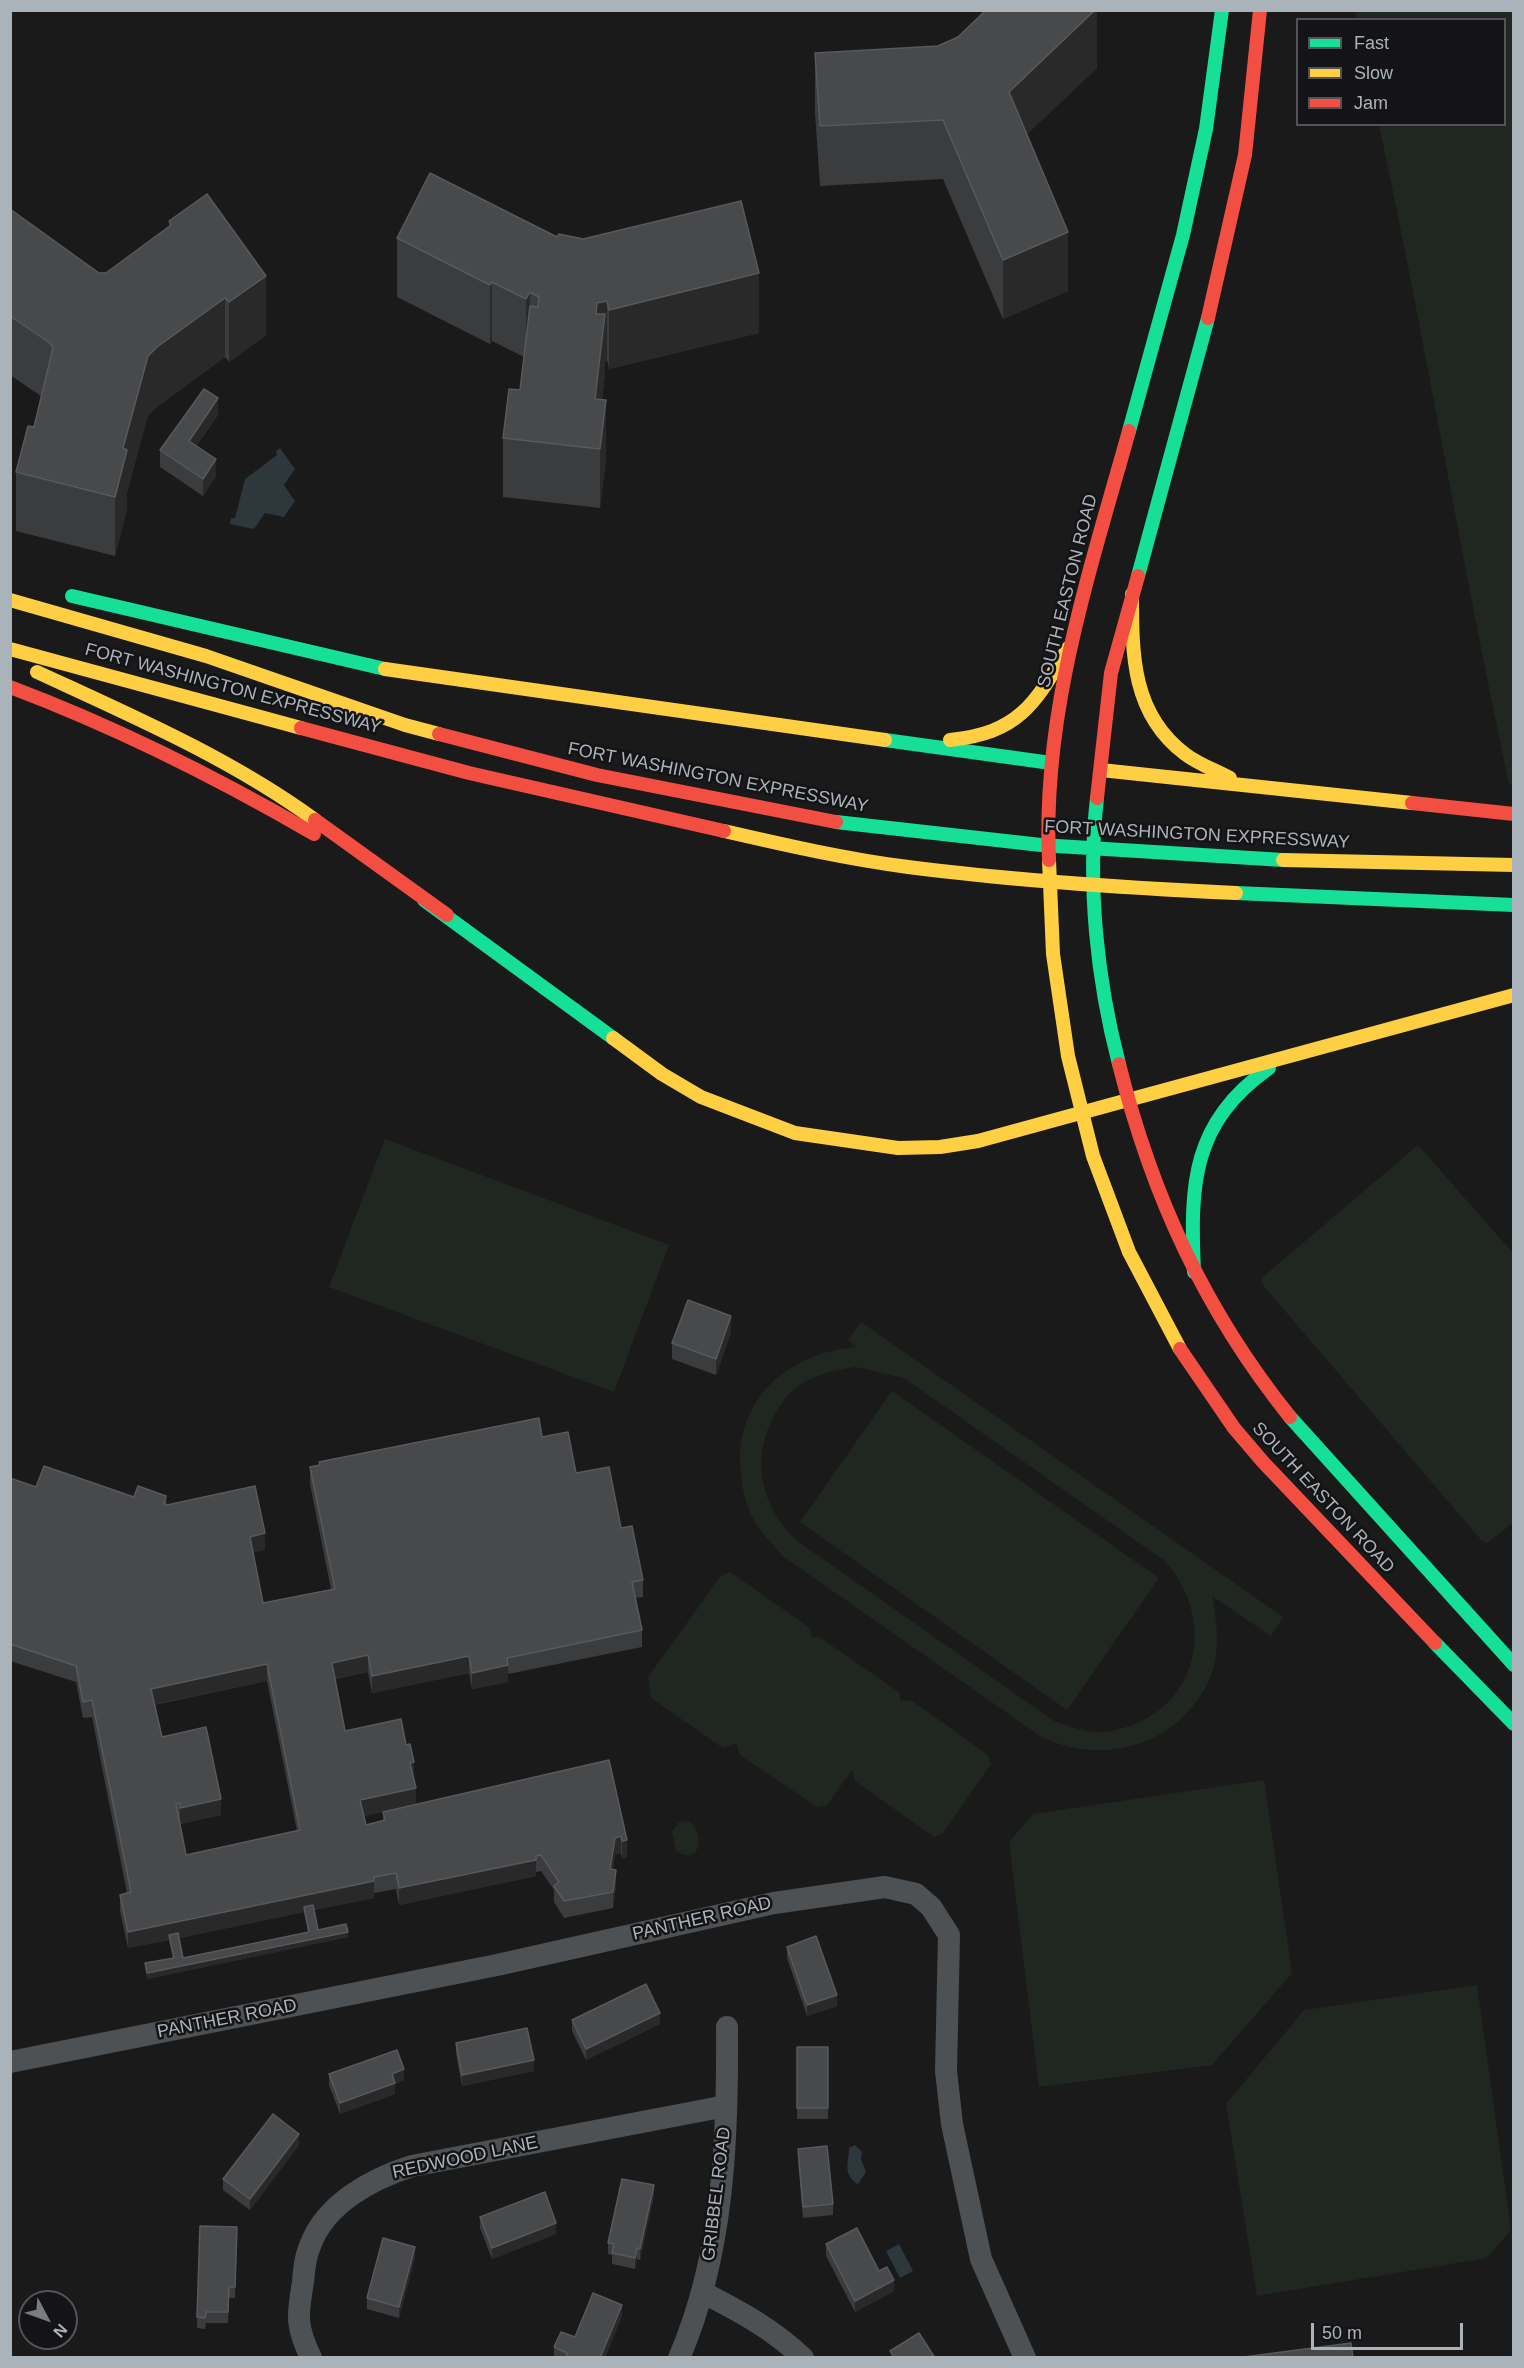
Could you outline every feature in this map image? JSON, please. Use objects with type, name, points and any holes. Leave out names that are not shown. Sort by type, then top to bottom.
[{"type":"main road","name":"SOUTH EASTON ROAD","points":[[1222,10],[1206,129],[1184,235],[1068,648],[1048,798],[1049,932],[1056,999],[1080,1113],[1110,1203],[1135,1264],[1163,1321],[1194,1373],[1233,1427],[1283,1485],[1514,1724]]},
{"type":"main road","name":"SOUTH EASTON ROAD","points":[[1260,10],[1245,155],[1212,304],[1111,673],[1096,769],[1094,870],[1097,937],[1108,1022],[1128,1100],[1154,1180],[1194,1272],[1255,1373],[1306,1437],[1514,1665]]},
{"type":"main road","points":[[54,593],[394,671],[1071,766]]},
{"type":"main road","points":[[1132,594],[1132,660],[1135,681],[1149,712],[1168,738],[1185,754],[1245,787]]},
{"type":"main road","name":"FORT WASHINGTON EXPRESSWAY","points":[[10,600],[206,656],[405,725],[597,775],[834,822],[1041,845],[1306,861],[1514,865]]},
{"type":"main road","points":[[892,741],[961,739],[988,735],[1011,724],[1037,700],[1068,648]]},
{"type":"main road","name":"FORT WASHINGTON EXPRESSWAY","points":[[10,649],[469,773],[800,848],[895,865],[1143,889],[1514,905]]},
{"type":"main road","points":[[10,662],[113,706],[280,794],[662,1074],[701,1097],[795,1133],[898,1148],[940,1147],[978,1141],[1514,995]]},
{"type":"main road","points":[[10,687],[138,741],[254,799],[447,915]]},
{"type":"main road","points":[[1096,769],[1245,787],[1514,814]]},
{"type":"main road","points":[[1194,1272],[1191,1232],[1193,1193],[1197,1165],[1207,1139],[1219,1113],[1238,1090],[1258,1074],[1290,1056]]},
{"type":"street","name":"PANTHER ROAD","points":[[10,2062],[497,1965],[774,1903],[885,1887],[916,1894],[931,1906],[942,1920],[949,1935],[946,2071],[952,2124],[981,2259],[1025,2358]]},
{"type":"street","name":"GRIBBEL ROAD","points":[[679,2358],[702,2292],[711,2256],[726,2155],[727,2027]]},
{"type":"street","name":"REDWOOD LANE","points":[[311,2358],[301,2339],[298,2327],[299,2305],[310,2246],[318,2228],[333,2211],[364,2186],[386,2174],[412,2166],[726,2106]]},
{"type":"street","points":[[702,2292],[750,2317],[781,2337],[803,2358]]},
{"type":"shaded area","points":[[1355,11],[1513,11],[1513,785],[1509,784],[1492,702],[1379,126],[1506,126],[1506,18],[1357,18]]},
{"type":"shaded area","points":[[280,448],[295,469],[284,485],[295,501],[284,517],[265,513],[254,529],[230,524],[231,518],[235,518],[245,479],[277,455],[276,451]]},
{"type":"shaded area","points":[[385,1139],[669,1245],[614,1392],[329,1287]]},
{"type":"shaded area","points":[[1418,1145],[1513,1253],[1513,1523],[1487,1543],[1482,1541],[1261,1283],[1263,1277]]},
{"type":"shaded area","points":[[861,1322],[1283,1617],[1271,1636],[1212,1596],[1216,1627],[1216,1658],[1210,1678],[1197,1701],[1180,1720],[1160,1734],[1137,1744],[1113,1749],[1089,1750],[1064,1745],[1040,1736],[784,1557],[755,1522],[744,1494],[740,1464],[742,1439],[748,1417],[759,1398],[773,1382],[791,1368],[833,1351],[857,1347],[848,1340]],"holes":[[[856,1367],[904,1378],[1165,1561],[1183,1587],[1192,1614],[1195,1642],[1189,1668],[1177,1691],[1158,1711],[1133,1725],[1102,1732],[1084,1730],[1054,1721],[796,1540],[784,1527],[768,1498],[761,1467],[766,1434],[786,1397],[799,1385],[815,1377],[847,1368]]]},
{"type":"shaded area","points":[[892,1391],[1159,1578],[1067,1710],[800,1522]]},
{"type":"shaded area","points":[[730,1572],[810,1628],[811,1638],[819,1637],[899,1692],[901,1701],[911,1700],[988,1755],[991,1764],[943,1833],[934,1837],[855,1781],[852,1770],[827,1805],[817,1807],[740,1755],[736,1743],[723,1748],[651,1698],[648,1677],[720,1577]]},
{"type":"shaded area","points":[[1264,1780],[1292,1973],[1212,2065],[1039,2087],[1009,1842],[1033,1814]]},
{"type":"shaded area","points":[[688,1821],[695,1827],[699,1840],[695,1853],[687,1856],[676,1851],[672,1832],[679,1822]]},
{"type":"shaded area","points":[[1477,1985],[1511,2230],[1487,2258],[1257,2296],[1226,2104],[1304,2010]]},
{"type":"shaded area","points":[[855,2145],[862,2152],[861,2159],[866,2172],[858,2184],[848,2172],[849,2148]]},
{"type":"shaded area","points":[[899,2244],[913,2271],[900,2278],[886,2251]]},
{"type":"building","points":[[986,10],[1095,10],[1009,92],[1068,232],[1003,260],[943,120],[820,126],[815,53],[938,46],[958,37]]},
{"type":"building","points":[[430,173],[557,237],[559,234],[583,239],[741,201],[759,273],[609,310],[607,301],[597,303],[596,314],[605,314],[595,399],[606,400],[600,449],[503,438],[509,389],[520,390],[530,306],[538,307],[539,297],[530,292],[526,299],[492,282],[490,285],[397,238]]},
{"type":"building","points":[[207,194],[266,276],[229,302],[225,298],[148,356],[123,448],[127,450],[115,497],[16,472],[28,426],[34,427],[53,348],[50,343],[10,316],[10,209],[99,273],[106,273],[171,225],[169,221]]},
{"type":"building","points":[[204,389],[218,398],[189,441],[216,459],[203,479],[160,450]]},
{"type":"building","points":[[688,1300],[731,1316],[716,1359],[672,1343]]},
{"type":"building","points":[[539,1418],[542,1437],[568,1432],[576,1473],[609,1467],[621,1528],[632,1526],[643,1580],[632,1582],[642,1630],[507,1658],[508,1665],[472,1673],[469,1656],[372,1676],[368,1655],[332,1663],[345,1731],[401,1719],[406,1745],[410,1744],[414,1762],[410,1763],[416,1788],[360,1800],[366,1825],[385,1820],[383,1812],[609,1760],[627,1840],[622,1841],[621,1836],[615,1838],[610,1869],[616,1870],[613,1892],[564,1901],[554,1886],[559,1882],[541,1855],[536,1856],[536,1860],[399,1888],[396,1873],[374,1877],[374,1881],[128,1932],[120,1895],[131,1892],[92,1700],[83,1702],[76,1666],[10,1644],[10,1478],[36,1487],[44,1466],[134,1497],[138,1486],[166,1496],[164,1504],[167,1505],[255,1486],[265,1533],[250,1537],[263,1603],[335,1589],[310,1467],[320,1465],[319,1462]],"holes":[[[267,1664],[300,1830],[186,1855],[176,1804],[180,1803],[180,1808],[221,1799],[206,1727],[162,1737],[151,1689]]]},
{"type":"building","points":[[313,1905],[318,1930],[346,1924],[348,1932],[147,1973],[145,1963],[174,1958],[169,1935],[178,1933],[183,1958],[309,1932],[304,1907]]},
{"type":"building","points":[[816,1936],[837,1995],[807,2005],[787,1947]]},
{"type":"building","points":[[646,1984],[660,2013],[586,2049],[572,2020]]},
{"type":"building","points":[[527,2028],[534,2060],[462,2075],[456,2043]]},
{"type":"building","points":[[797,2047],[828,2047],[828,2108],[797,2108]]},
{"type":"building","points":[[397,2050],[404,2069],[392,2074],[395,2083],[340,2103],[329,2074]]},
{"type":"building","points":[[273,2114],[299,2134],[250,2199],[223,2179]]},
{"type":"building","points":[[827,2146],[833,2204],[803,2207],[798,2149]]},
{"type":"building","points":[[622,2179],[654,2185],[640,2249],[637,2248],[635,2258],[612,2253],[614,2244],[608,2243]]},
{"type":"building","points":[[545,2192],[556,2223],[492,2248],[480,2217]]},
{"type":"building","points":[[200,2226],[237,2227],[235,2287],[229,2287],[228,2312],[206,2312],[205,2318],[197,2317]]},
{"type":"building","points":[[857,2228],[879,2271],[887,2267],[894,2280],[855,2301],[826,2244]]},
{"type":"building","points":[[383,2238],[415,2247],[399,2307],[367,2298]]},
{"type":"building","points":[[593,2293],[622,2305],[600,2358],[566,2358],[567,2353],[554,2347],[561,2332],[575,2337]]},
{"type":"building","points":[[919,2333],[935,2358],[894,2358],[890,2351]]},
{"type":"building","points":[[1351,2343],[1353,2358],[1236,2358]]},
{"type":"traffic: fast","points":[[1129,431],[1183,235],[1206,129],[1222,10]]},
{"type":"traffic: fast","points":[[1138,576],[1208,318]]},
{"type":"traffic: fast","points":[[72,596],[385,669]]},
{"type":"traffic: fast","points":[[885,740],[1051,763]]},
{"type":"traffic: fast","points":[[1097,798],[1093,864],[1096,932],[1105,999],[1119,1064]]},
{"type":"traffic: fast","points":[[836,822],[1041,845],[1283,860]]},
{"type":"traffic: fast","points":[[1236,893],[1514,905]]},
{"type":"traffic: fast","points":[[424,900],[613,1038]]},
{"type":"traffic: fast","points":[[1194,1272],[1193,1210],[1201,1157],[1210,1133],[1224,1111],[1244,1089],[1269,1068]]},
{"type":"traffic: fast","points":[[1290,1417],[1514,1665]]},
{"type":"traffic: fast","points":[[1435,1643],[1514,1724]]},
{"type":"traffic: slow","points":[[1132,594],[1135,661],[1145,702],[1154,721],[1185,754],[1230,778]]},
{"type":"traffic: slow","points":[[10,600],[206,656],[405,725],[439,734]]},
{"type":"traffic: slow","points":[[950,740],[993,731],[1009,723],[1034,700],[1068,648]]},
{"type":"traffic: slow","points":[[10,649],[301,728]]},
{"type":"traffic: slow","points":[[385,669],[885,740]]},
{"type":"traffic: slow","points":[[37,672],[180,739],[249,777],[315,820]]},
{"type":"traffic: slow","points":[[1101,770],[1412,803]]},
{"type":"traffic: slow","points":[[724,831],[839,856],[908,867],[1072,883],[1236,893]]},
{"type":"traffic: slow","points":[[1049,860],[1053,954],[1068,1056],[1093,1156],[1129,1252],[1180,1349]]},
{"type":"traffic: slow","points":[[1283,860],[1514,865]]},
{"type":"traffic: slow","points":[[1128,1100],[1514,995]]},
{"type":"traffic: slow","points":[[613,1038],[662,1074],[701,1097],[795,1133],[898,1148],[940,1147],[978,1141],[1128,1100]]},
{"type":"traffic: jam","points":[[1208,318],[1245,155],[1260,10]]},
{"type":"traffic: jam","points":[[1049,860],[1049,805],[1053,750],[1061,696],[1085,589],[1129,431]]},
{"type":"traffic: jam","points":[[1097,798],[1111,673],[1138,576]]},
{"type":"traffic: jam","points":[[10,687],[165,754],[314,834]]},
{"type":"traffic: jam","points":[[301,728],[469,773],[724,831]]},
{"type":"traffic: jam","points":[[439,734],[597,775],[836,822]]},
{"type":"traffic: jam","points":[[1412,803],[1514,814]]},
{"type":"traffic: jam","points":[[315,820],[447,915]]},
{"type":"traffic: jam","points":[[1119,1064],[1148,1160],[1185,1250],[1232,1336],[1290,1417]]},
{"type":"traffic: jam","points":[[1180,1349],[1234,1428],[1263,1462],[1435,1643]]}]
